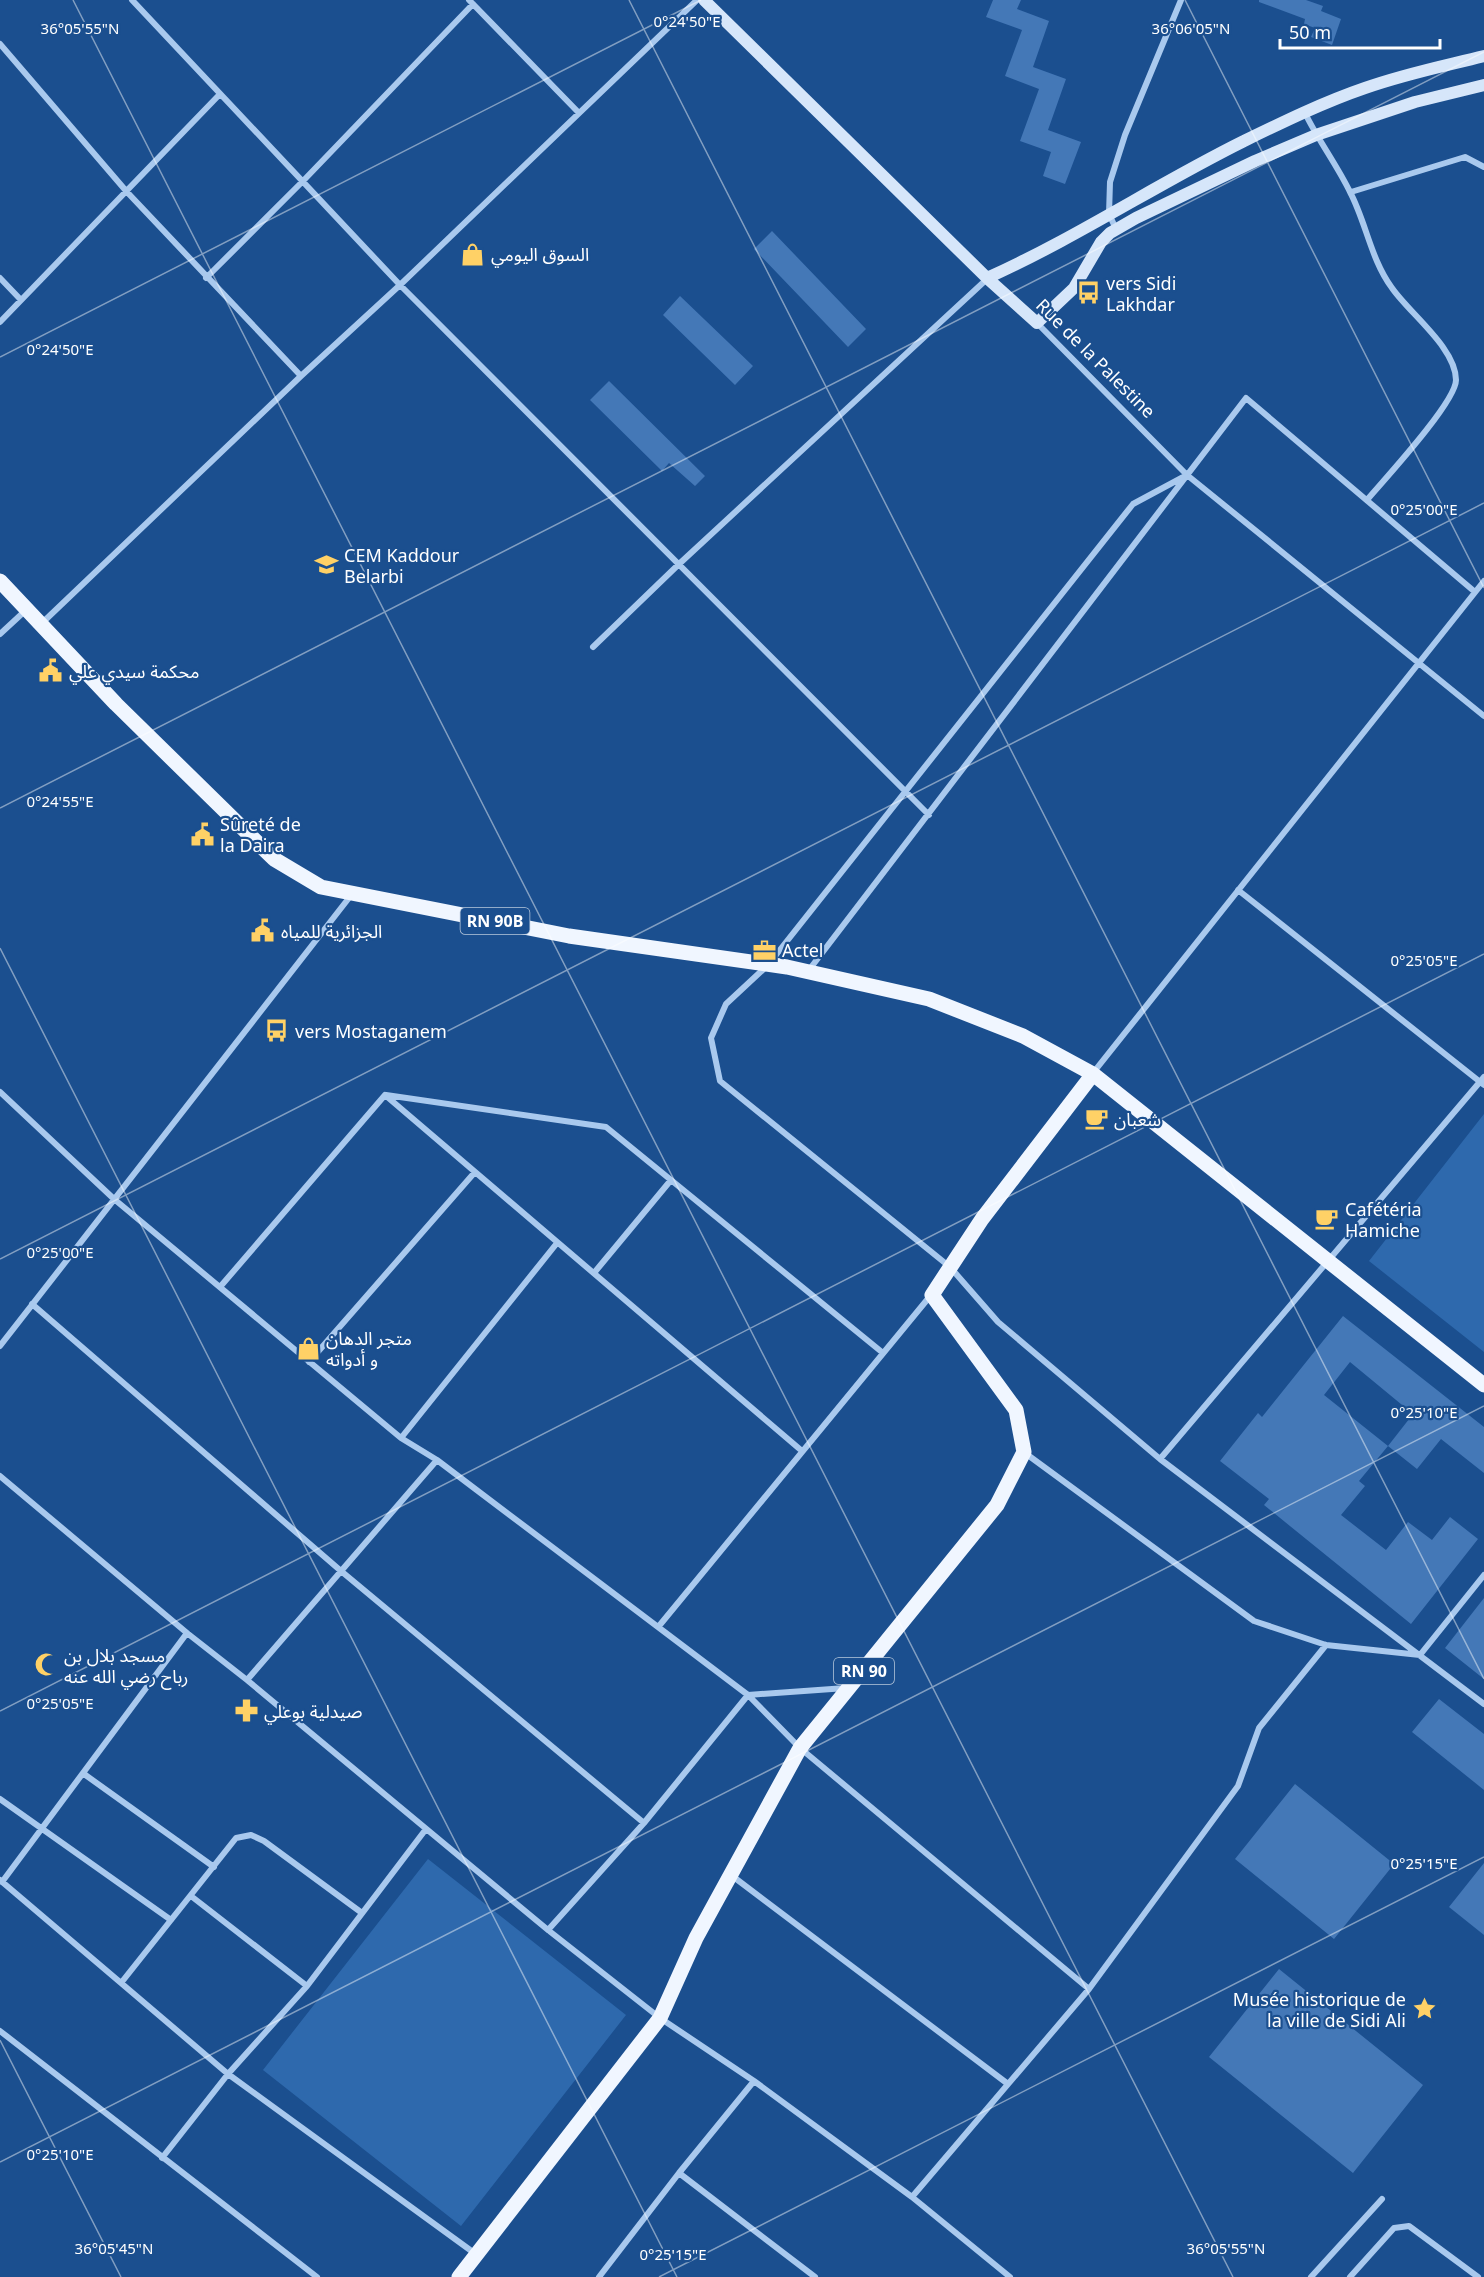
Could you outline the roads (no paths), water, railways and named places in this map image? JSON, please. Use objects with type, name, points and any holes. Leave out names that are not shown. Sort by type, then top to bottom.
[{"type":"main road","name":"Rue de la Palestine","points":[[704,0],[987,278],[1037,323]]},
{"type":"main road","points":[[987,278],[1035,256],[1188,170],[1305,112],[1364,88],[1412,73],[1484,56]]},
{"type":"main road","points":[[1037,323],[1074,288],[1101,242],[1116,229],[1255,161],[1316,135],[1415,102],[1484,85]]},
{"type":"main road","name":"RN 90B","points":[[0,581],[116,704],[274,859],[321,887],[569,936],[807,972],[929,999],[1023,1036],[1093,1074]]},
{"type":"main road","points":[[1024,1452],[1016,1410],[932,1295],[982,1219],[1093,1074],[1484,1385]]},
{"type":"main road","name":"RN 90","points":[[459,2277],[660,2018],[696,1938],[800,1748],[997,1505],[1024,1452]]},
{"type":"street","points":[[132,0],[304,180],[400,285],[929,815]]},
{"type":"street","points":[[40,624],[400,285],[697,0]]},
{"type":"street","points":[[1116,229],[1109,214],[1110,182],[1114,166],[1181,0]]},
{"type":"street","points":[[206,278],[304,180],[471,2],[579,113]]},
{"type":"street","points":[[0,44],[127,192],[301,376]]},
{"type":"street","points":[[0,322],[220,94]]},
{"type":"street","points":[[1305,112],[1316,135],[1351,192],[1390,286],[1446,349],[1453,365],[1456,382],[1441,410],[1367,500]]},
{"type":"street","points":[[1351,192],[1465,157],[1484,167]]},
{"type":"street","points":[[0,278],[21,300]]},
{"type":"street","points":[[593,647],[987,278]]},
{"type":"street","name":"Rue de la Palestine","points":[[1037,323],[1187,475],[1484,716]]},
{"type":"street","points":[[807,972],[1246,398],[1475,592]]},
{"type":"street","points":[[1187,475],[1133,504],[768,965],[726,1004],[711,1038],[720,1081],[950,1267],[998,1322],[1160,1459],[1484,1704]]},
{"type":"street","points":[[1093,1074],[1484,581]]},
{"type":"street","points":[[0,634],[27,609]]},
{"type":"street","points":[[1160,1459],[1483,1081],[1238,890]]},
{"type":"street","points":[[0,1346],[352,893]]},
{"type":"street","points":[[0,1092],[114,1199],[400,1438],[437,1460],[748,1695],[800,1748],[1089,1989]]},
{"type":"street","points":[[220,1287],[385,1095]]},
{"type":"street","points":[[385,1095],[802,1451]]},
{"type":"street","points":[[385,1095],[606,1127],[884,1353]]},
{"type":"street","points":[[309,1362],[475,1172]]},
{"type":"street","points":[[594,1273],[671,1180]]},
{"type":"street","points":[[400,1438],[557,1243]]},
{"type":"street","points":[[659,1626],[932,1295]]},
{"type":"street","points":[[32,1304],[341,1570],[644,1823]]},
{"type":"street","points":[[1024,1452],[1254,1622],[1326,1645],[1420,1655]]},
{"type":"street","points":[[247,1680],[437,1460]]},
{"type":"street","points":[[0,1476],[548,1930],[660,2018],[754,2081],[912,2197],[1010,2277]]},
{"type":"street","points":[[1420,1655],[1484,1575]]},
{"type":"street","points":[[187,1633],[44,1828],[1,1881],[228,2074],[477,2255]]},
{"type":"street","points":[[912,2197],[1089,1989],[1238,1786],[1259,1728],[1326,1645]]},
{"type":"street","points":[[548,1930],[644,1823],[748,1695],[850,1688]]},
{"type":"street","points":[[84,1774],[214,1867]]},
{"type":"street","points":[[0,1799],[171,1920]]},
{"type":"street","points":[[162,2158],[228,2074],[308,1986],[426,1829]]},
{"type":"street","points":[[121,1983],[236,1838],[251,1835],[264,1841],[362,1913]]},
{"type":"street","points":[[731,1875],[1008,2084]]},
{"type":"street","points":[[190,1896],[308,1986]]},
{"type":"street","points":[[0,2031],[317,2277]]},
{"type":"street","points":[[599,2277],[754,2081]]},
{"type":"street","points":[[679,2173],[815,2277]]},
{"type":"street","points":[[1311,2277],[1382,2199]]},
{"type":"street","points":[[1350,2277],[1394,2228],[1409,2226],[1478,2277]]},
{"type":"place","name":"السوق اليومي","points":[[473,254]]},
{"type":"place","name":"vers Sidi Lakhdar","points":[[1088,293]]},
{"type":"place","name":"CEM Kaddour Belarbi","points":[[326,565]]},
{"type":"place","name":"محكمة سيدي علي","points":[[51,671]]},
{"type":"place","name":"Sûreté de la Daira","points":[[202,834]]},
{"type":"place","name":"الجزائرية للمياه","points":[[263,931]]},
{"type":"place","name":"Actel","points":[[764,950]]},
{"type":"place","name":"vers Mostaganem","points":[[277,1031]]},
{"type":"place","name":"شعبان","points":[[1096,1119]]},
{"type":"place","name":"Cafétéria Hamiche","points":[[1327,1219]]},
{"type":"place","name":"متجر الدهان و أدواته","points":[[308,1348]]},
{"type":"place","name":"مسجد بلال بن رباح رضي الله عنه","points":[[46,1665]]},
{"type":"place","name":"صيدلية بوعلي","points":[[246,1711]]},
{"type":"place","name":"Musée historique de la ville de Sidi Ali","points":[[1424,2009]]}]
